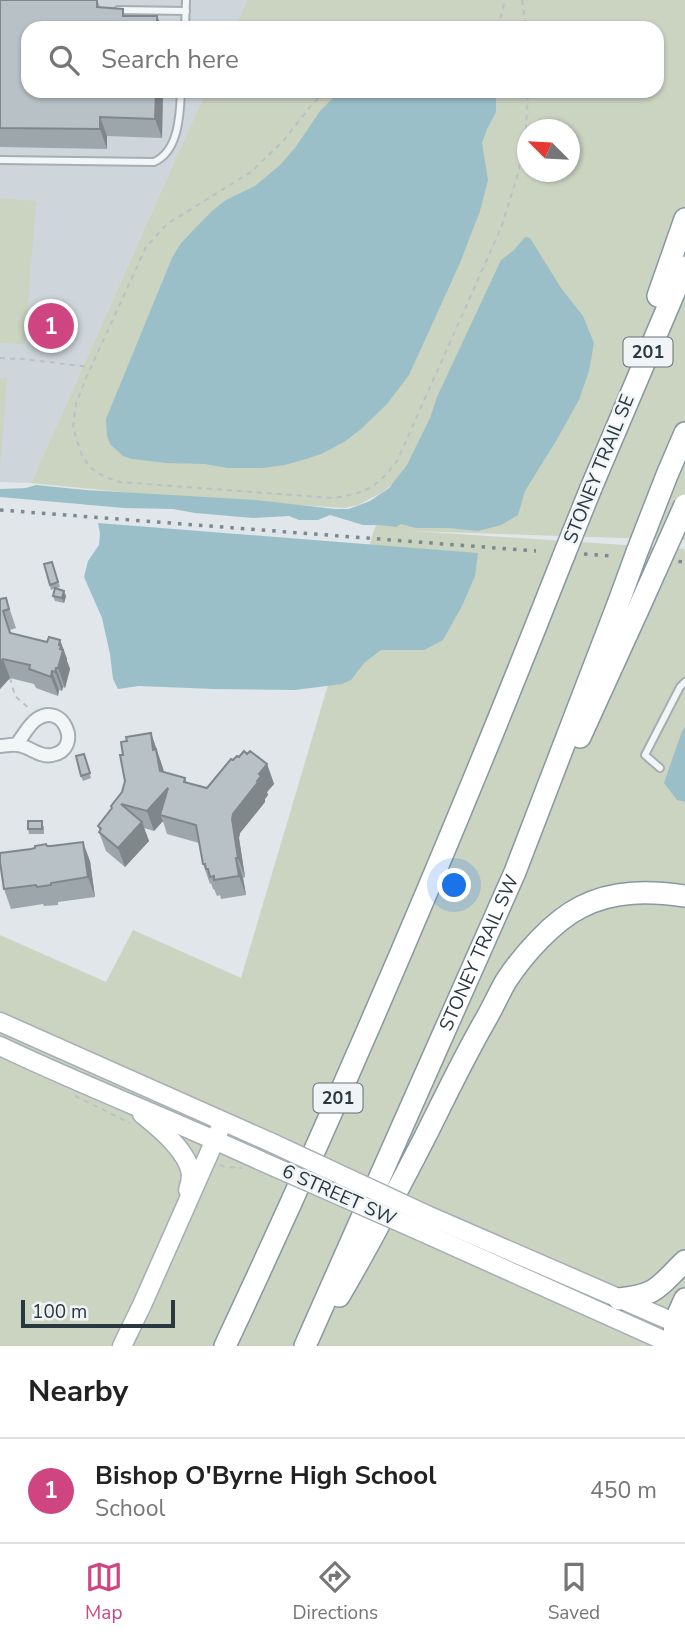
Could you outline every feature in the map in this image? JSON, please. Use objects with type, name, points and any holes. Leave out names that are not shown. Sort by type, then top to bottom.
[{"type":"highway","points":[[611,438],[685,219]]},
{"type":"highway","name":"STONEY TRAIL SE","points":[[225,1346],[334,1108],[441,861],[611,438],[685,267]]},
{"type":"highway","points":[[627,608],[637,552],[685,433]]},
{"type":"highway","points":[[627,608],[685,505]]},
{"type":"highway","name":"STONEY TRAIL SW","points":[[307,1346],[515,872],[593,709],[627,608]]},
{"type":"highway","points":[[307,1346],[364,1255],[468,1051],[507,981],[533,948],[557,923],[573,912],[609,896],[636,892],[663,892],[685,896]]},
{"type":"highway","points":[[619,1299],[649,1294],[660,1287],[685,1261]]},
{"type":"highway","points":[[678,1346],[674,1333],[680,1325],[685,1299]]},
{"type":"main road","name":"6 STREET SW","points":[[0,1022],[270,1142],[424,1223],[678,1346]]},
{"type":"main road","name":"6 STREET SW","points":[[0,1046],[75,1081],[216,1140],[255,1165],[424,1223],[680,1325]]},
{"type":"main road","points":[[119,1098],[144,1115],[176,1146],[187,1162],[191,1173],[190,1182],[177,1224]]},
{"type":"main road","points":[[122,1346],[223,1121]]},
{"type":"street","points":[[0,746],[17,744]]},
{"type":"lane","points":[[185,21],[186,0]]},
{"type":"lane","points":[[104,9],[186,11]]},
{"type":"lane","points":[[0,160],[154,162],[167,151],[180,124],[181,98]]},
{"type":"lane","points":[[660,768],[645,755],[685,682]]},
{"type":"path","points":[[500,21],[505,0]]},
{"type":"path","points":[[522,0],[525,21]]},
{"type":"path","points":[[318,98],[283,142],[251,172],[167,224],[146,247],[76,404],[73,427],[82,456],[92,469],[105,477],[120,482],[333,498],[365,491],[382,480],[397,461],[501,229],[518,174],[526,129],[528,98]]},
{"type":"path","points":[[0,358],[91,367]]},
{"type":"path","points":[[10,677],[15,696],[32,711]]},
{"type":"path","points":[[76,1097],[138,1128]]},
{"type":"path","points":[[216,1162],[225,1167],[255,1165]]},
{"type":"shaded area","points":[[0,0],[247,0],[238,21],[21,21],[21,98],[203,98],[31,483],[0,482]]},
{"type":"green space","points":[[247,0],[685,0],[685,540],[411,531],[685,549],[685,1346],[0,1346],[0,935],[106,982],[133,930],[241,978],[374,530],[396,481],[381,493],[358,505],[344,508],[152,495],[31,483],[203,98],[664,98],[664,21],[238,21]]},
{"type":"green space","points":[[0,198],[36,201],[25,344],[0,343]]},
{"type":"green space","points":[[0,378],[7,378],[0,467]]},
{"type":"water","points":[[333,98],[496,98],[496,112],[482,143],[488,180],[480,211],[460,263],[409,375],[387,404],[344,442],[321,454],[285,465],[228,468],[123,456],[110,444],[106,419],[172,258],[181,243],[212,211],[226,200],[255,186],[280,165],[320,111]]},
{"type":"water","points":[[525,237],[530,238],[561,288],[583,316],[594,343],[589,371],[579,400],[525,491],[518,515],[501,525],[478,531],[416,528],[401,524],[396,527],[363,525],[330,515],[318,520],[299,520],[289,516],[253,518],[173,509],[124,508],[0,497],[0,489],[36,485],[256,500],[335,509],[349,509],[370,501],[389,488],[407,465],[501,260]]},
{"type":"water","points":[[98,523],[478,553],[475,576],[443,640],[424,650],[381,650],[364,663],[351,680],[342,684],[295,690],[139,686],[118,689],[113,679],[102,618],[84,577],[88,561],[99,545]]},
{"type":"water","points":[[685,727],[685,802],[677,800],[664,783]]},
{"type":"building","points":[[0,0],[97,0],[97,7],[123,9],[123,16],[157,16],[157,21],[21,21],[21,98],[156,98],[155,119],[100,117],[100,129],[0,128]]},
{"type":"building","points":[[52,562],[58,582],[50,585],[44,564]]},
{"type":"building","points":[[55,588],[64,591],[62,598],[53,596]]},
{"type":"building","points":[[6,598],[9,609],[3,611],[10,633],[47,642],[49,637],[60,640],[60,649],[63,650],[58,668],[55,672],[52,671],[51,677],[29,669],[30,665],[3,659],[0,662],[0,599]]},
{"type":"building","points":[[151,733],[160,771],[185,778],[184,782],[207,788],[231,759],[239,757],[244,751],[247,754],[250,751],[267,764],[259,774],[261,776],[258,782],[233,814],[239,876],[214,880],[214,876],[210,877],[203,864],[196,825],[160,815],[168,788],[147,811],[121,804],[142,822],[118,848],[99,832],[101,829],[98,826],[122,792],[125,781],[120,755],[123,755],[121,742],[127,741],[126,737]]},
{"type":"building","points":[[84,754],[90,773],[81,776],[76,756]]},
{"type":"building","points":[[28,821],[42,821],[42,829],[28,829]]},
{"type":"building","points":[[83,842],[88,877],[37,887],[4,889],[0,853],[46,844],[51,846]]},
{"type":"railway","points":[[0,510],[536,551]]},
{"type":"railway","points":[[584,554],[611,556]]},
{"type":"railway","points":[[668,561],[685,562]]},
{"type":"place","name":"Bishop O'Byrne High School","points":[[51,326]]}]
